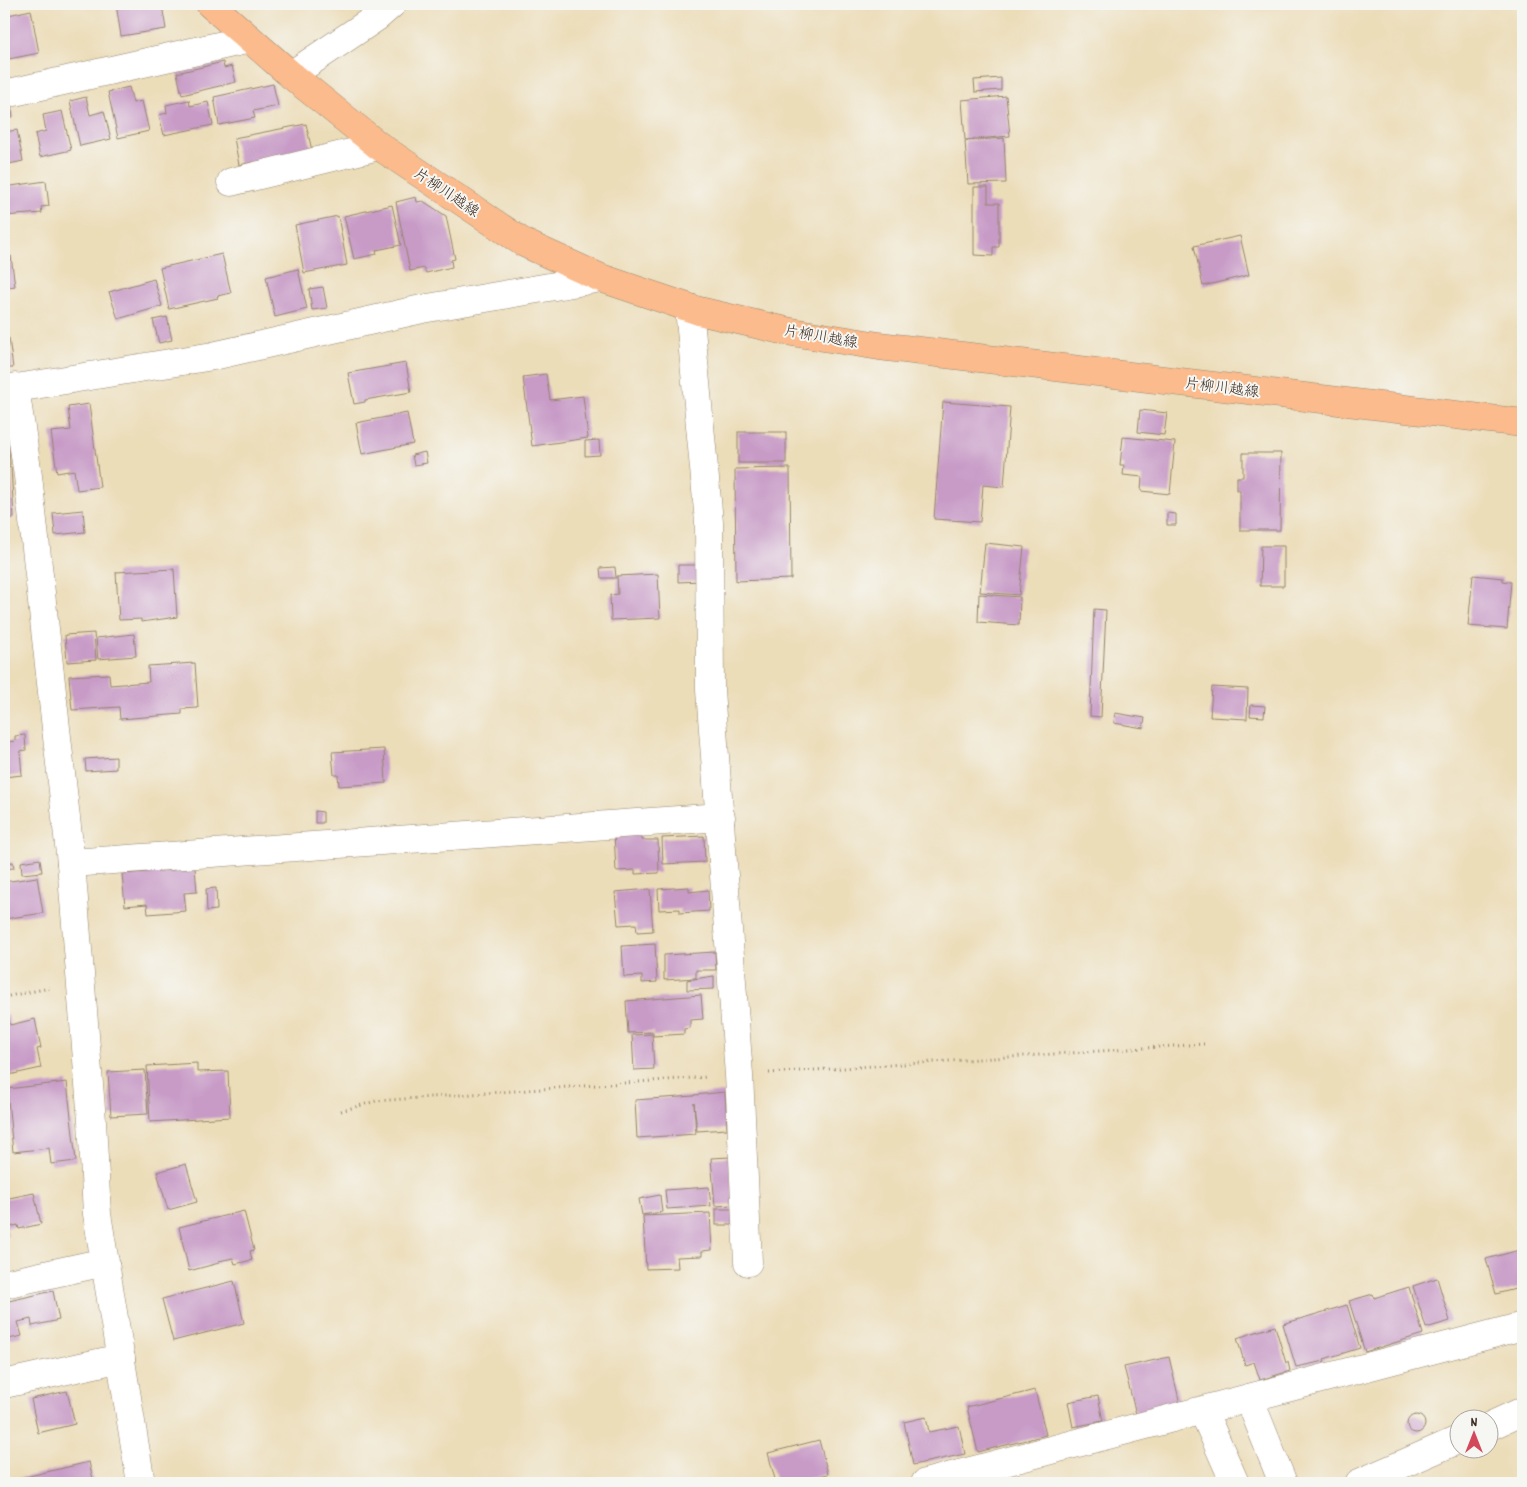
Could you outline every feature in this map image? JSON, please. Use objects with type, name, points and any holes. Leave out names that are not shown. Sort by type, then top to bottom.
[{"type":"main road","name":"片柳川越線","points":[[210,4],[292,75],[379,146],[524,243],[602,278],[689,308],[786,331],[879,346],[1523,423]]},
{"type":"street","points":[[292,75],[392,4]]},
{"type":"street","points":[[14,92],[250,39]]},
{"type":"street","points":[[231,182],[379,146]]},
{"type":"street","points":[[141,1483],[97,1214],[72,863],[28,476],[10,389],[213,356],[422,309],[602,278]]},
{"type":"street","points":[[689,308],[709,522],[710,690],[739,1075],[748,1262]]},
{"type":"street","points":[[72,863],[721,817]]},
{"type":"street","points":[[4,1284],[105,1262]]},
{"type":"street","points":[[925,1483],[1523,1326]]},
{"type":"street","points":[[4,1384],[121,1358]]},
{"type":"street","points":[[1249,1398],[1283,1483]]},
{"type":"street","points":[[1203,1410],[1235,1483]]},
{"type":"street","points":[[1500,1421],[1523,1411]]},
{"type":"street","points":[[1359,1483],[1450,1443]]},
{"type":"path","points":[[4,997],[81,982]]},
{"type":"path","points":[[340,1111],[376,1101],[1204,1044]]},
{"type":"building","points":[[116,4],[162,5],[166,29],[121,36]]},
{"type":"building","points":[[31,10],[39,53],[4,60],[4,16]]},
{"type":"building","points":[[223,62],[224,68],[232,66],[236,82],[182,95],[177,73]]},
{"type":"building","points":[[1001,78],[1001,90],[975,92],[974,80]]},
{"type":"building","points":[[273,84],[278,106],[253,111],[255,118],[219,125],[214,97]]},
{"type":"building","points":[[129,87],[133,103],[142,101],[149,131],[118,138],[108,92]]},
{"type":"building","points":[[9,95],[13,117],[4,119],[4,96]]},
{"type":"building","points":[[1006,96],[1010,136],[965,140],[962,100]]},
{"type":"building","points":[[86,97],[90,115],[104,111],[111,139],[80,146],[70,101]]},
{"type":"building","points":[[189,100],[190,106],[208,102],[213,125],[164,135],[159,115],[167,113],[166,105]]},
{"type":"building","points":[[62,111],[71,150],[40,157],[35,134],[46,131],[43,115]]},
{"type":"building","points":[[306,124],[312,151],[239,165],[234,138]]},
{"type":"building","points":[[17,130],[23,161],[4,165],[4,132]]},
{"type":"building","points":[[1004,138],[1006,183],[968,184],[965,141]]},
{"type":"building","points":[[46,181],[49,206],[41,207],[42,213],[4,216],[4,187]]},
{"type":"building","points":[[974,187],[988,187],[988,203],[999,203],[999,247],[993,247],[993,256],[974,255]]},
{"type":"building","points":[[416,197],[417,202],[423,201],[446,216],[455,259],[451,260],[452,267],[426,273],[424,268],[410,271],[396,202]]},
{"type":"building","points":[[392,205],[401,245],[376,250],[377,254],[354,259],[344,216]]},
{"type":"building","points":[[338,216],[347,265],[304,273],[295,225]]},
{"type":"building","points":[[1240,236],[1249,275],[1203,286],[1194,246]]},
{"type":"building","points":[[222,254],[231,293],[217,296],[218,298],[169,309],[160,268]]},
{"type":"building","points":[[11,256],[15,286],[4,288],[4,257]]},
{"type":"building","points":[[298,269],[307,309],[275,317],[266,277]]},
{"type":"building","points":[[154,279],[162,306],[118,319],[109,292]]},
{"type":"building","points":[[323,287],[327,308],[312,310],[309,289]]},
{"type":"building","points":[[167,317],[172,340],[159,343],[153,320]]},
{"type":"building","points":[[9,338],[13,368],[4,368],[4,339]]},
{"type":"building","points":[[406,363],[411,392],[365,400],[365,402],[354,404],[348,373]]},
{"type":"building","points":[[546,374],[550,400],[583,396],[588,438],[532,446],[523,377]]},
{"type":"building","points":[[943,402],[1010,407],[1004,487],[983,485],[980,522],[934,519]]},
{"type":"building","points":[[89,404],[100,487],[77,490],[74,470],[57,473],[51,432],[71,430],[68,407]]},
{"type":"building","points":[[1140,410],[1167,413],[1164,435],[1138,432]]},
{"type":"building","points":[[407,413],[413,444],[362,454],[356,423]]},
{"type":"building","points":[[4,427],[8,427],[10,465],[4,465]]},
{"type":"building","points":[[738,432],[786,432],[786,463],[738,463]]},
{"type":"building","points":[[1123,437],[1175,442],[1170,494],[1141,491],[1142,477],[1123,475],[1124,465],[1120,465]]},
{"type":"building","points":[[599,440],[600,455],[585,456],[585,441]]},
{"type":"building","points":[[425,452],[427,463],[414,465],[412,455]]},
{"type":"building","points":[[1243,453],[1281,453],[1280,530],[1240,530],[1240,490],[1237,490],[1237,477],[1243,477]]},
{"type":"building","points":[[11,467],[14,518],[4,519],[4,468]]},
{"type":"building","points":[[790,468],[791,579],[736,581],[735,469]]},
{"type":"building","points":[[83,510],[85,532],[55,535],[53,513]]},
{"type":"building","points":[[1167,513],[1176,514],[1176,525],[1167,525]]},
{"type":"building","points":[[985,543],[1024,547],[1019,595],[980,592]]},
{"type":"building","points":[[1261,546],[1284,546],[1284,586],[1260,586]]},
{"type":"building","points":[[678,565],[702,565],[702,581],[678,582]]},
{"type":"building","points":[[615,567],[616,578],[601,578],[600,568]]},
{"type":"building","points":[[174,569],[177,617],[141,622],[141,619],[119,620],[116,572]]},
{"type":"building","points":[[658,574],[660,618],[611,620],[610,595],[618,594],[617,576]]},
{"type":"building","points":[[1473,575],[1503,578],[1503,581],[1511,582],[1507,629],[1468,626]]},
{"type":"building","points":[[979,594],[1020,597],[1019,625],[978,622]]},
{"type":"building","points":[[1094,609],[1106,610],[1101,717],[1090,716]]},
{"type":"building","points":[[94,633],[96,660],[67,662],[65,635]]},
{"type":"building","points":[[134,634],[136,656],[98,659],[96,638]]},
{"type":"building","points":[[195,663],[198,708],[182,709],[182,714],[120,719],[119,707],[72,710],[69,676],[109,674],[110,685],[149,682],[148,666]]},
{"type":"building","points":[[1212,687],[1248,689],[1247,719],[1210,717]]},
{"type":"building","points":[[1251,705],[1265,706],[1264,717],[1250,716]]},
{"type":"building","points":[[1115,713],[1145,718],[1143,728],[1114,723]]},
{"type":"building","points":[[25,735],[26,750],[20,751],[22,775],[4,777],[4,742],[15,741],[15,736]]},
{"type":"building","points":[[384,749],[386,783],[339,786],[338,775],[334,775],[332,752]]},
{"type":"building","points":[[116,757],[116,769],[86,771],[85,759]]},
{"type":"building","points":[[315,811],[323,812],[323,823],[315,823]]},
{"type":"building","points":[[642,832],[642,840],[658,840],[659,873],[635,874],[635,870],[616,871],[614,833]]},
{"type":"building","points":[[704,836],[705,862],[663,864],[662,838]]},
{"type":"building","points":[[40,859],[42,872],[22,874],[21,862]]},
{"type":"building","points":[[13,862],[14,868],[4,869],[4,863]]},
{"type":"building","points":[[195,868],[197,892],[184,893],[186,911],[148,914],[147,904],[125,906],[122,874]]},
{"type":"building","points":[[37,877],[43,913],[4,919],[4,882]]},
{"type":"building","points":[[689,887],[689,892],[708,890],[709,911],[680,913],[680,909],[659,910],[658,889]]},
{"type":"building","points":[[216,888],[217,910],[207,911],[206,889]]},
{"type":"building","points":[[650,889],[653,931],[637,932],[636,924],[618,925],[615,892]]},
{"type":"building","points":[[655,944],[657,982],[642,983],[642,976],[624,977],[622,946]]},
{"type":"building","points":[[715,952],[716,970],[696,970],[696,978],[664,980],[664,955]]},
{"type":"building","points":[[714,976],[714,989],[687,990],[687,980]]},
{"type":"building","points":[[701,995],[703,1019],[690,1020],[690,1028],[684,1029],[684,1034],[653,1036],[653,1032],[628,1033],[626,1001]]},
{"type":"building","points":[[8,1014],[10,1025],[35,1019],[41,1048],[37,1049],[41,1068],[9,1075],[4,1054],[4,1015]]},
{"type":"building","points":[[652,1034],[654,1069],[634,1070],[632,1035]]},
{"type":"building","points":[[197,1063],[197,1072],[228,1071],[230,1117],[150,1122],[147,1066]]},
{"type":"building","points":[[145,1070],[148,1114],[111,1116],[108,1072]]},
{"type":"building","points":[[67,1082],[76,1161],[51,1164],[49,1148],[13,1152],[7,1089]]},
{"type":"building","points":[[725,1092],[727,1129],[697,1131],[694,1103],[696,1134],[637,1138],[635,1100]]},
{"type":"building","points":[[730,1157],[733,1205],[715,1206],[711,1158]]},
{"type":"building","points":[[186,1164],[197,1202],[168,1210],[157,1172]]},
{"type":"building","points":[[709,1187],[711,1206],[667,1209],[665,1190]]},
{"type":"building","points":[[34,1193],[41,1224],[19,1229],[18,1225],[6,1228],[8,1236],[4,1237],[4,1199]]},
{"type":"building","points":[[660,1195],[662,1212],[642,1215],[639,1199]]},
{"type":"building","points":[[716,1209],[735,1209],[735,1225],[716,1225]]},
{"type":"building","points":[[244,1211],[254,1250],[250,1251],[252,1260],[235,1264],[233,1258],[189,1271],[179,1227]]},
{"type":"building","points":[[710,1213],[712,1250],[702,1251],[702,1256],[677,1257],[678,1268],[646,1269],[643,1216]]},
{"type":"building","points":[[1523,1249],[1523,1287],[1496,1294],[1486,1259]]},
{"type":"building","points":[[1437,1278],[1450,1321],[1426,1328],[1413,1286]]},
{"type":"building","points":[[234,1281],[244,1323],[173,1341],[162,1299]]},
{"type":"building","points":[[1409,1287],[1423,1334],[1365,1352],[1349,1301],[1373,1294],[1374,1298]]},
{"type":"building","points":[[53,1291],[59,1320],[32,1326],[31,1319],[18,1322],[22,1336],[4,1340],[4,1302]]},
{"type":"building","points":[[1347,1305],[1360,1348],[1324,1359],[1325,1361],[1296,1367],[1283,1324]]},
{"type":"building","points":[[1275,1326],[1290,1371],[1260,1380],[1254,1362],[1245,1365],[1237,1338]]},
{"type":"building","points":[[1169,1357],[1180,1404],[1136,1414],[1124,1367]]},
{"type":"building","points":[[1035,1390],[1046,1435],[978,1452],[967,1407]]},
{"type":"building","points":[[67,1391],[75,1424],[38,1433],[31,1399]]},
{"type":"building","points":[[1098,1396],[1103,1421],[1073,1427],[1068,1402]]},
{"type":"building","points":[[1416,1415],[1422,1418],[1425,1424],[1422,1430],[1416,1433],[1410,1430],[1407,1424],[1410,1418]]},
{"type":"building","points":[[926,1417],[929,1432],[959,1426],[965,1454],[913,1465],[904,1422]]},
{"type":"building","points":[[819,1440],[828,1474],[791,1483],[776,1483],[768,1453]]},
{"type":"building","points":[[89,1462],[94,1483],[4,1483],[4,1482]]}]
